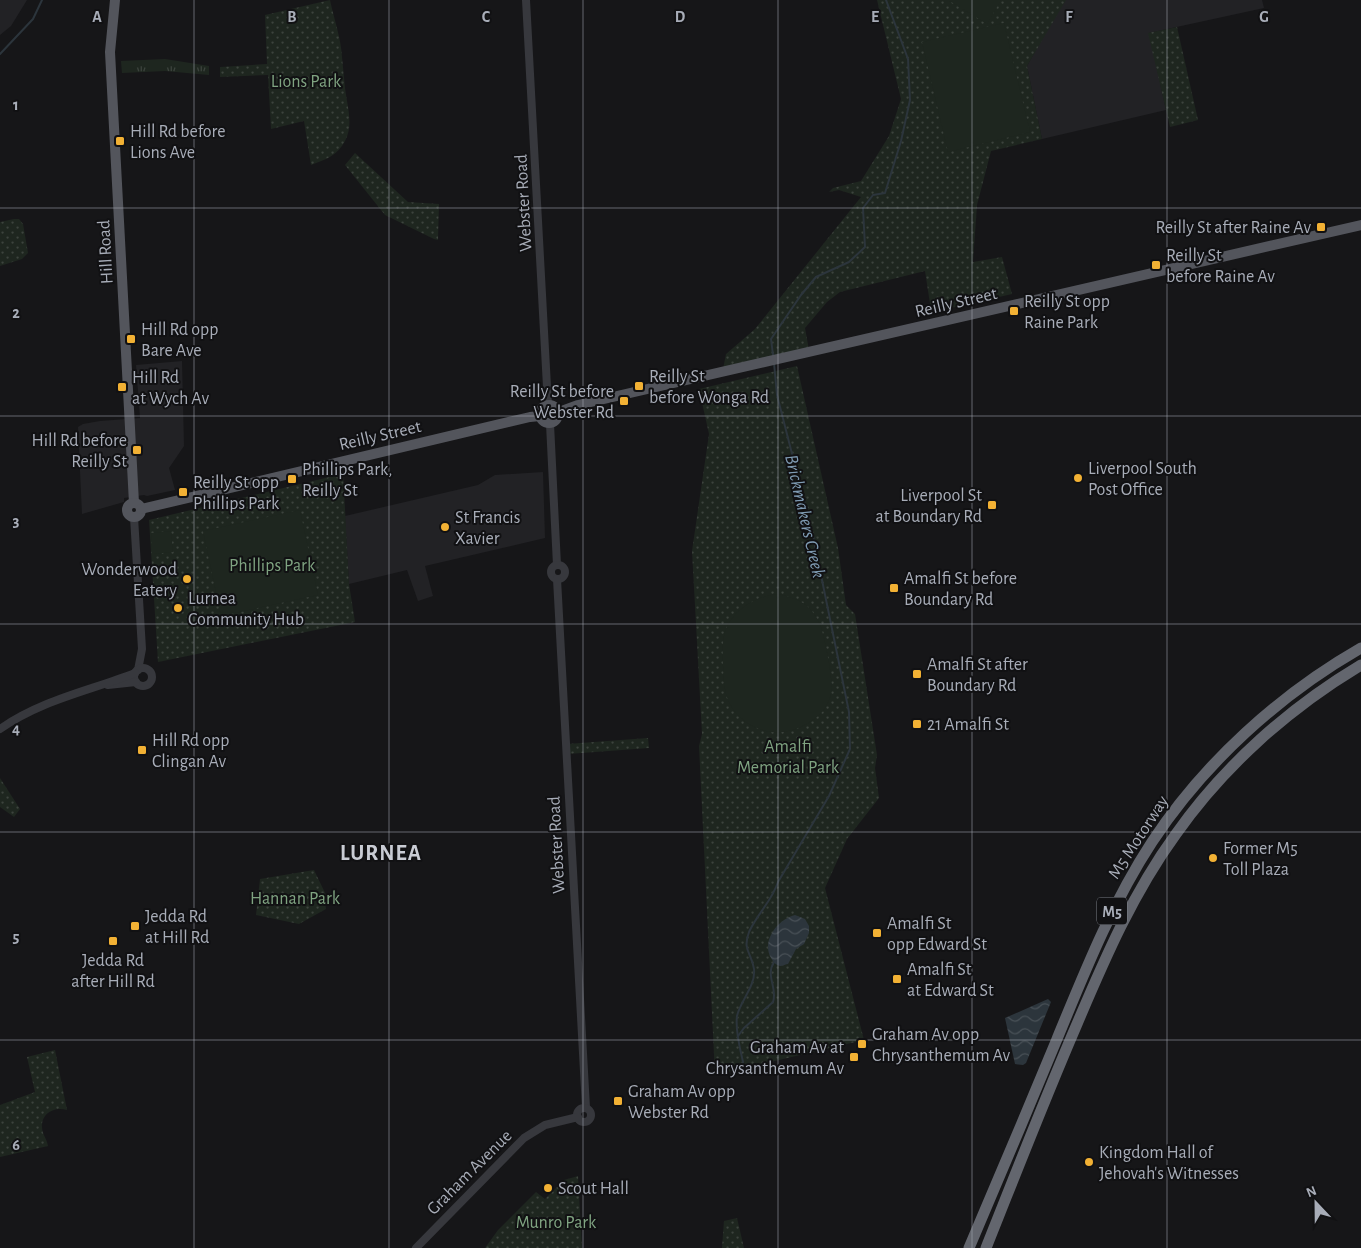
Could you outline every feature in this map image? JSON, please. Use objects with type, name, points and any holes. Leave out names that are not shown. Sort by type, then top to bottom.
[{"type":"highway","name":"M5 Motorway","points":[[969,1248],[1100,934],[1134,870],[1172,813],[1199,780],[1253,726],[1316,676],[1361,648]]},
{"type":"highway","name":"M5 Motorway","points":[[986,1248],[1091,989],[1125,917],[1150,872],[1188,817],[1236,763],[1324,688],[1361,665]]},
{"type":"main road","name":"Hill Road","points":[[115,0],[110,52],[136,509]]},
{"type":"main road","name":"Reilly Street","points":[[558,412],[1361,225]]},
{"type":"main road","points":[[548,405],[555,406],[558,412],[556,421],[550,424],[544,422],[540,416],[541,410],[548,405]]},
{"type":"main road","name":"Reilly Street","points":[[136,509],[540,416]]},
{"type":"street","name":"Webster Road","points":[[526,0],[548,405]]},
{"type":"street","name":"Webster Road","points":[[550,424],[557,566],[563,567],[565,573],[561,578],[557,579],[586,1108]]},
{"type":"street","name":"Hill Road","points":[[136,509],[142,649],[148,670]]},
{"type":"street","name":"Hill Road","points":[[136,675],[142,649]]},
{"type":"street","points":[[0,729],[49,702],[136,675],[143,668],[148,670],[152,677],[148,684],[140,685],[136,675]]},
{"type":"street","points":[[586,1108],[590,1112],[590,1119],[583,1122],[578,1117],[579,1110],[586,1108]]},
{"type":"street","name":"Graham Avenue","points":[[416,1248],[524,1138],[545,1125],[578,1117]]},
{"type":"shaded area","points":[[0,0],[27,0],[11,26],[0,35]]},
{"type":"shaded area","points":[[1064,0],[1262,0],[1264,8],[1149,33],[1166,110],[1042,139],[1027,66]]},
{"type":"shaded area","points":[[182,361],[184,446],[169,468],[175,490],[147,496],[124,498],[124,502],[82,514],[78,427],[83,424],[100,421],[140,418],[136,365]]},
{"type":"shaded area","name":"St Francis Xavier","points":[[543,472],[545,538],[425,566],[433,596],[418,601],[407,570],[349,584],[345,516],[478,485],[495,475]]},
{"type":"green space","name":"Lions Park","points":[[330,0],[339,36],[349,128],[348,135],[339,150],[326,159],[311,165],[304,121],[271,129],[268,75],[220,77],[220,67],[267,64],[265,15]]},
{"type":"green space","points":[[877,0],[1066,0],[1027,66],[1042,139],[991,151],[977,205],[973,262],[1002,257],[1012,294],[938,311],[931,310],[925,271],[840,292],[827,302],[805,328],[809,350],[723,369],[726,354],[755,329],[861,197],[839,190],[829,192],[833,188],[861,181],[889,136],[901,99]]},
{"type":"green space","points":[[948,0],[1001,0],[987,24]]},
{"type":"green space","points":[[1004,23],[1030,132],[948,152],[922,42]]},
{"type":"green space","points":[[1177,27],[1198,120],[1170,127],[1148,33]]},
{"type":"green space","points":[[165,59],[209,66],[209,75],[165,71],[122,73],[121,61]]},
{"type":"green space","points":[[355,153],[408,202],[439,204],[438,240],[385,215],[345,165]]},
{"type":"green space","points":[[19,219],[23,224],[28,253],[22,259],[0,266],[0,222]]},
{"type":"green space","name":"Amalfi Memorial Park","points":[[797,366],[838,548],[846,605],[855,614],[877,755],[875,768],[879,798],[847,839],[825,888],[864,1040],[715,1075],[699,746],[702,734],[692,551],[709,434],[699,389]]},
{"type":"green space","name":"Phillips Park","points":[[343,472],[349,584],[355,622],[158,662],[149,520],[338,475]]},
{"type":"green space","points":[[300,510],[318,595],[221,616],[203,531]]},
{"type":"green space","points":[[171,531],[173,552],[152,554],[151,533]]},
{"type":"green space","points":[[778,594],[803,603],[817,618],[827,651],[832,688],[827,705],[815,719],[794,729],[773,732],[754,727],[732,708],[724,686],[723,647],[727,627],[737,613],[752,602],[769,595]]},
{"type":"green space","points":[[648,738],[649,748],[568,754],[567,744]]},
{"type":"green space","points":[[0,778],[20,809],[14,817],[0,807]]},
{"type":"green space","name":"Hannan Park","points":[[314,870],[328,899],[325,902],[326,909],[299,924],[256,915],[260,879]]},
{"type":"green space","points":[[55,1050],[67,1110],[58,1109],[46,1114],[42,1122],[42,1130],[48,1146],[0,1157],[0,1105],[35,1092],[27,1057]]},
{"type":"green space","name":"Munro Park","points":[[578,1176],[582,1248],[485,1248],[498,1230],[536,1192],[545,1199],[564,1180]]},
{"type":"green space","points":[[737,1218],[744,1248],[722,1248],[724,1221]]},
{"type":"water","points":[[795,915],[805,919],[809,926],[809,933],[804,944],[796,949],[788,964],[780,966],[773,961],[768,951],[770,938],[777,926]]},
{"type":"water","points":[[1048,999],[1051,1002],[1026,1063],[1023,1065],[1015,1064],[1005,1018]]},
{"type":"waterway","points":[[0,54],[33,19],[42,0]]},
{"type":"waterway","name":"Brickmakers Creek","points":[[773,355],[771,339],[801,295],[816,277],[849,262],[865,247],[863,208],[873,195],[885,193],[901,141],[910,100],[908,59],[886,0]]},
{"type":"waterway","name":"Brickmakers Creek","points":[[743,1062],[738,1039],[737,1016],[754,975],[753,964],[747,948],[749,932],[829,796],[850,749],[849,712],[813,536],[777,395],[774,363]]},
{"type":"waterway","points":[[738,1036],[744,1028],[773,1002],[774,992],[771,972],[774,962]]},
{"type":"place","name":"Hill Rd before Lions Ave","points":[[120,141]]},
{"type":"place","name":"Reilly St after Raine Av","points":[[1321,227]]},
{"type":"place","name":"Reilly St before Raine Av","points":[[1156,265]]},
{"type":"place","name":"Reilly St opp Raine Park","points":[[1014,311]]},
{"type":"place","name":"Hill Rd opp Bare Ave","points":[[131,339]]},
{"type":"place","name":"Reilly St before Wonga Rd","points":[[639,386]]},
{"type":"place","name":"Hill Rd at Wych Av","points":[[122,387]]},
{"type":"place","name":"Reilly St before Webster Rd","points":[[624,401]]},
{"type":"place","name":"Hill Rd before Reilly St","points":[[137,450]]},
{"type":"place","name":"Liverpool South Post Office","points":[[1078,478]]},
{"type":"place","name":"Phillips Park, Reilly St","points":[[292,479]]},
{"type":"place","name":"Reilly St opp Phillips Park","points":[[183,492]]},
{"type":"place","name":"Liverpool St at Boundary Rd","points":[[992,505]]},
{"type":"place","name":"St Francis Xavier","points":[[445,527]]},
{"type":"place","name":"Wonderwood Eatery","points":[[187,579]]},
{"type":"place","name":"Amalfi St before Boundary Rd","points":[[894,588]]},
{"type":"place","name":"Lurnea Community Hub","points":[[178,608]]},
{"type":"place","name":"Amalfi St after Boundary Rd","points":[[917,674]]},
{"type":"place","name":"21 Amalfi St","points":[[917,724]]},
{"type":"place","name":"Hill Rd opp Clingan Av","points":[[142,750]]},
{"type":"place","name":"Former M5 Toll Plaza","points":[[1213,858]]},
{"type":"place","name":"Jedda Rd at Hill Rd","points":[[135,926]]},
{"type":"place","name":"Amalfi St opp Edward St","points":[[877,933]]},
{"type":"place","name":"Jedda Rd after Hill Rd","points":[[113,941]]},
{"type":"place","name":"Amalfi St at Edward St","points":[[897,979]]},
{"type":"place","name":"Graham Av opp Chrysanthemum Av","points":[[862,1044]]},
{"type":"place","name":"Graham Av at Chrysanthemum Av","points":[[854,1057]]},
{"type":"place","name":"Graham Av opp Webster Rd","points":[[618,1101]]},
{"type":"place","name":"Kingdom Hall of Jehovah's Witnesses","points":[[1089,1162]]},
{"type":"place","name":"Scout Hall","points":[[548,1188]]},
{"type":"district","name":"LURNEA","points":[[381,852]]}]
